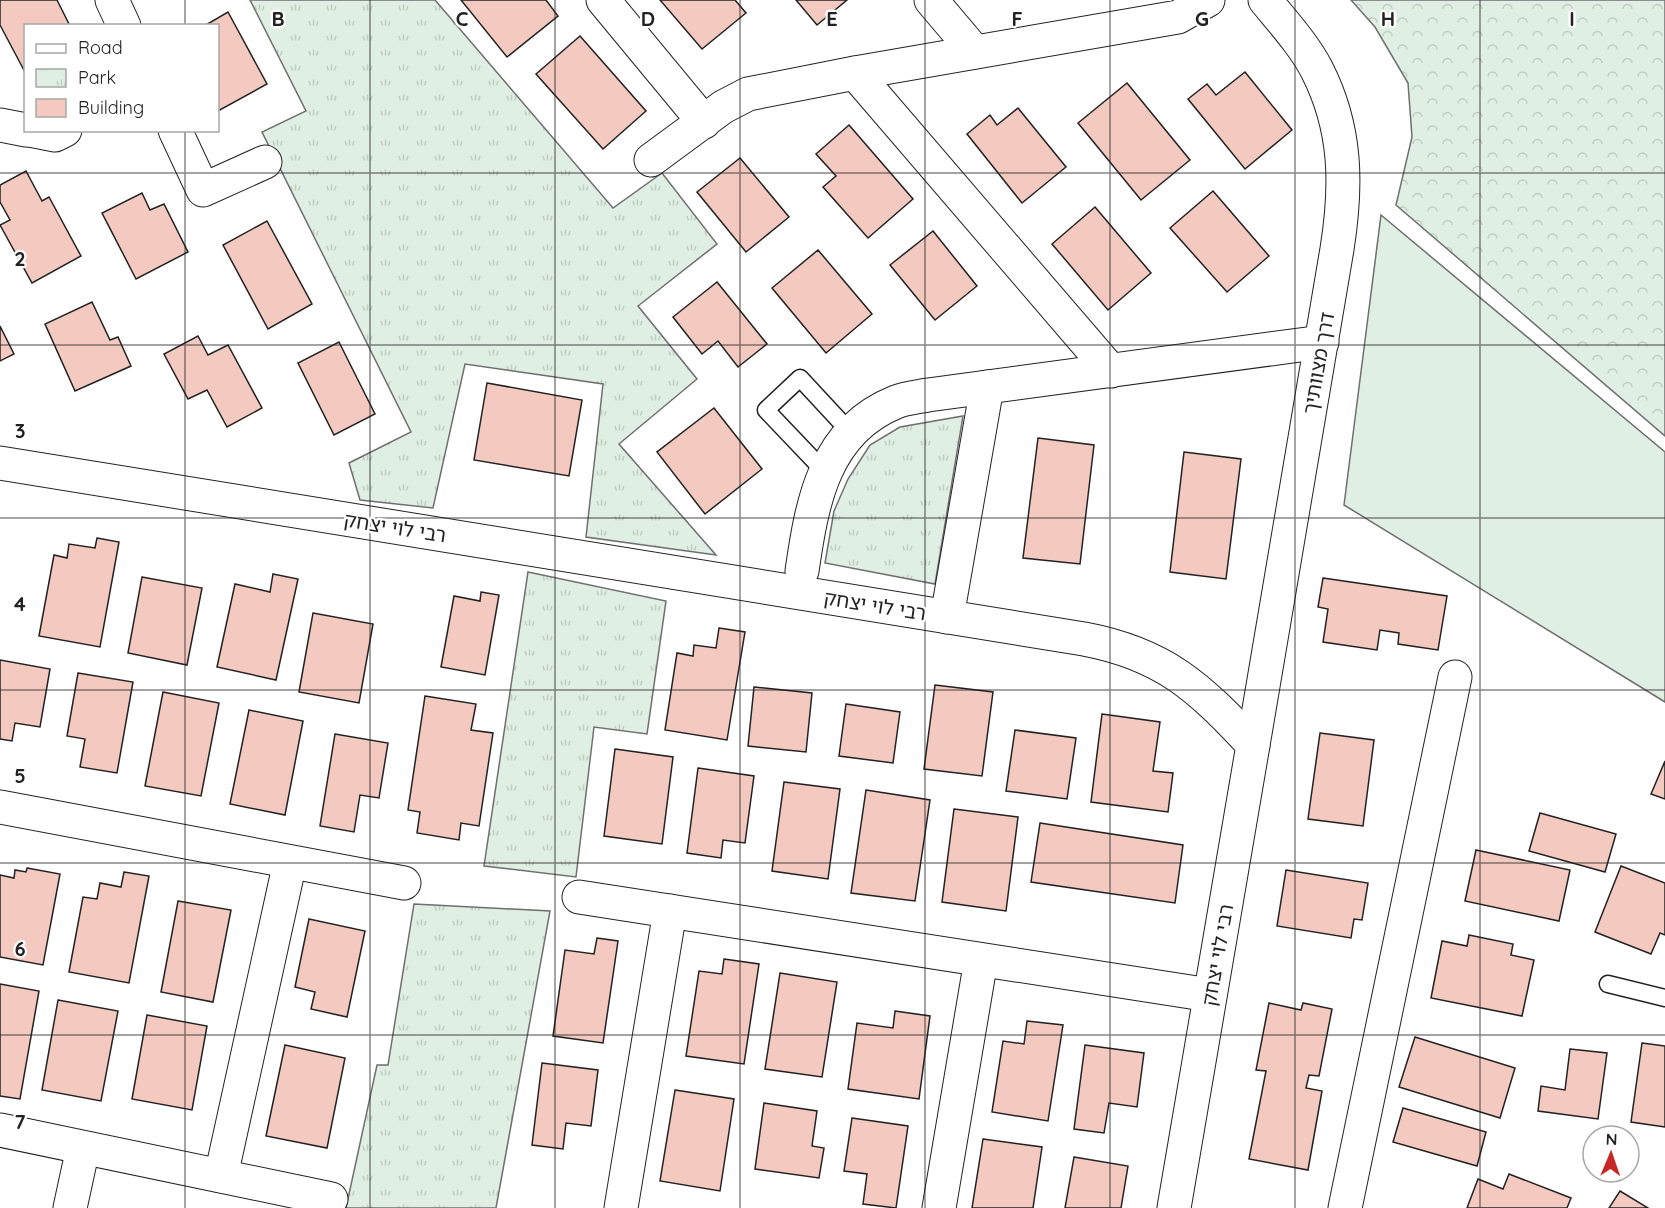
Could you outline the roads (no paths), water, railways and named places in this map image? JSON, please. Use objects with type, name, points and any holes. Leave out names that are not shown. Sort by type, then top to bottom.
[{"type":"street","points":[[112,0],[123,24]]},
{"type":"street","points":[[603,0],[704,122]]},
{"type":"street","points":[[931,0],[975,52]]},
{"type":"street","points":[[651,160],[723,107],[748,94],[855,73],[1178,17],[1208,0]]},
{"type":"street","name":"דרך מצוותיך","points":[[1253,745],[1322,342],[1342,217],[1344,185],[1343,155],[1332,106],[1316,69],[1299,42],[1265,0]]},
{"type":"street","points":[[855,73],[1111,371]]},
{"type":"street","points":[[0,125],[24,130]]},
{"type":"street","points":[[40,132],[55,135],[61,132]]},
{"type":"street","points":[[176,132],[203,190],[265,162]]},
{"type":"street","points":[[802,571],[812,513],[819,489],[839,445],[855,427],[875,412],[898,401],[928,395],[1322,342]]},
{"type":"street","points":[[947,617],[987,387]]},
{"type":"street","name":"רבי לוי יצחק","points":[[0,463],[1108,644],[1154,661],[1194,687],[1213,703],[1253,745],[1174,1208]]},
{"type":"street","points":[[1345,1208],[1455,676]]},
{"type":"street","points":[[0,807],[404,883]]},
{"type":"street","points":[[221,1176],[290,862]]},
{"type":"street","points":[[579,897],[1210,995]]},
{"type":"street","points":[[621,1208],[670,911]]},
{"type":"street","points":[[939,1208],[981,960]]},
{"type":"street","points":[[0,1131],[331,1199]]},
{"type":"street","points":[[70,1208],[83,1148]]},
{"type":"lane","points":[[825,472],[766,410],[800,378],[850,433]]},
{"type":"lane","points":[[1608,984],[1665,998]]}]
